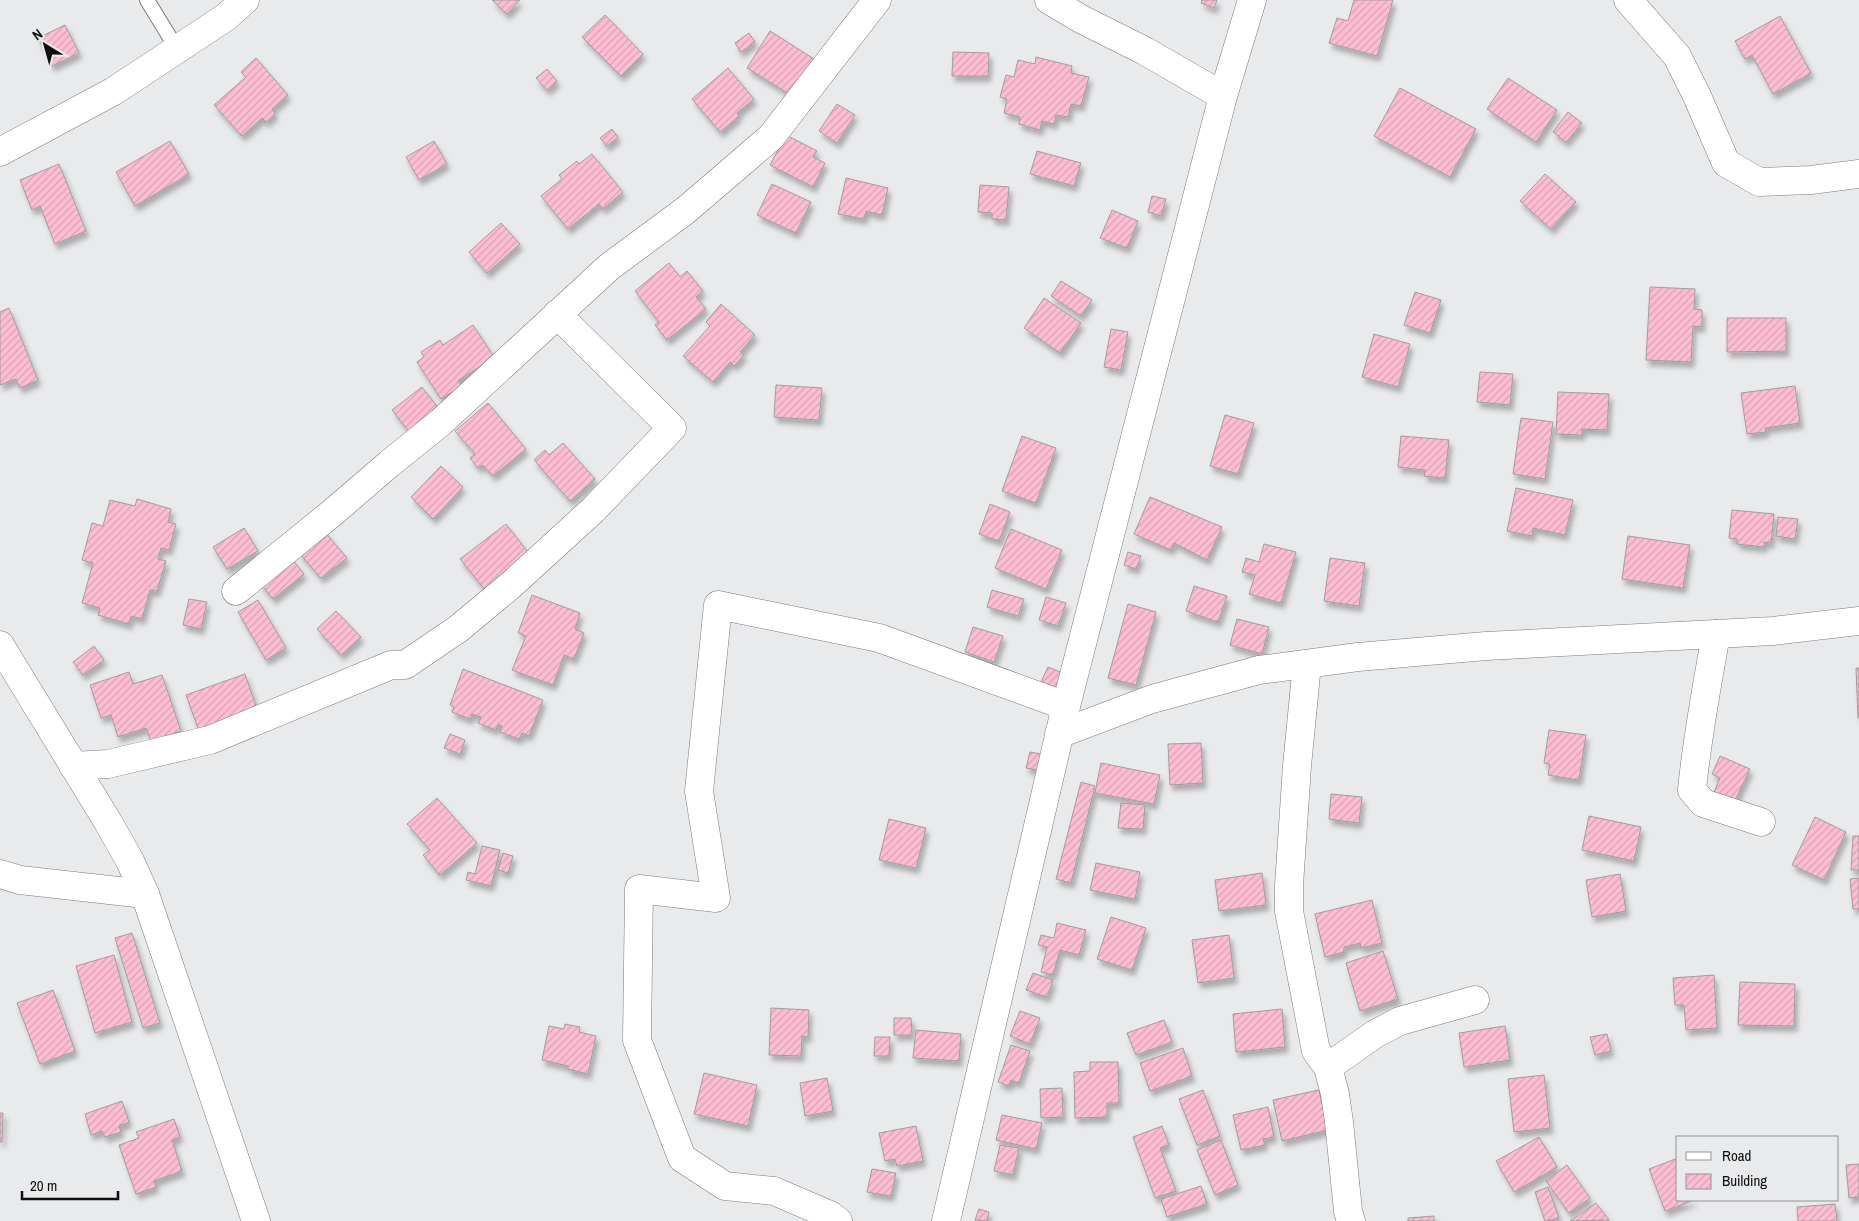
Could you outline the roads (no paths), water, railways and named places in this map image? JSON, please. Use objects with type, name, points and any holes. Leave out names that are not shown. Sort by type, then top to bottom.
[{"type":"street","points":[[0,152],[114,90],[226,17],[245,0]]},
{"type":"street","points":[[236,591],[441,422],[609,267],[686,210],[772,137],[877,0]]},
{"type":"street","points":[[1050,0],[1081,20],[1145,51],[1223,96]]},
{"type":"street","points":[[946,1221],[1066,706],[1223,96],[1252,0]]},
{"type":"street","points":[[1628,0],[1677,56],[1698,96],[1726,163],[1759,182],[1811,180],[1859,174]]},
{"type":"street","points":[[73,766],[108,764],[210,740],[391,665],[405,665],[473,616],[511,585],[593,510],[672,428],[557,314]]},
{"type":"street","points":[[838,1221],[774,1191],[725,1186],[682,1158],[637,1040],[639,889],[716,898],[699,791],[718,604],[879,638],[1066,706]]},
{"type":"street","points":[[1059,734],[1123,709],[1209,682],[1259,670],[1358,658],[1486,646],[1773,631],[1859,621]]},
{"type":"street","points":[[1716,634],[1706,697],[1696,742],[1692,790],[1703,803],[1761,822]]},
{"type":"street","points":[[0,645],[130,860],[145,894],[256,1221]]},
{"type":"street","points":[[1307,664],[1290,854],[1289,910],[1316,1051],[1328,1067],[1340,1122],[1348,1212],[1351,1221]]},
{"type":"street","points":[[0,874],[20,880],[145,894]]},
{"type":"street","points":[[1328,1067],[1375,1034],[1400,1021],[1475,1000]]},
{"type":"lane","points":[[147,0],[177,49]]}]
